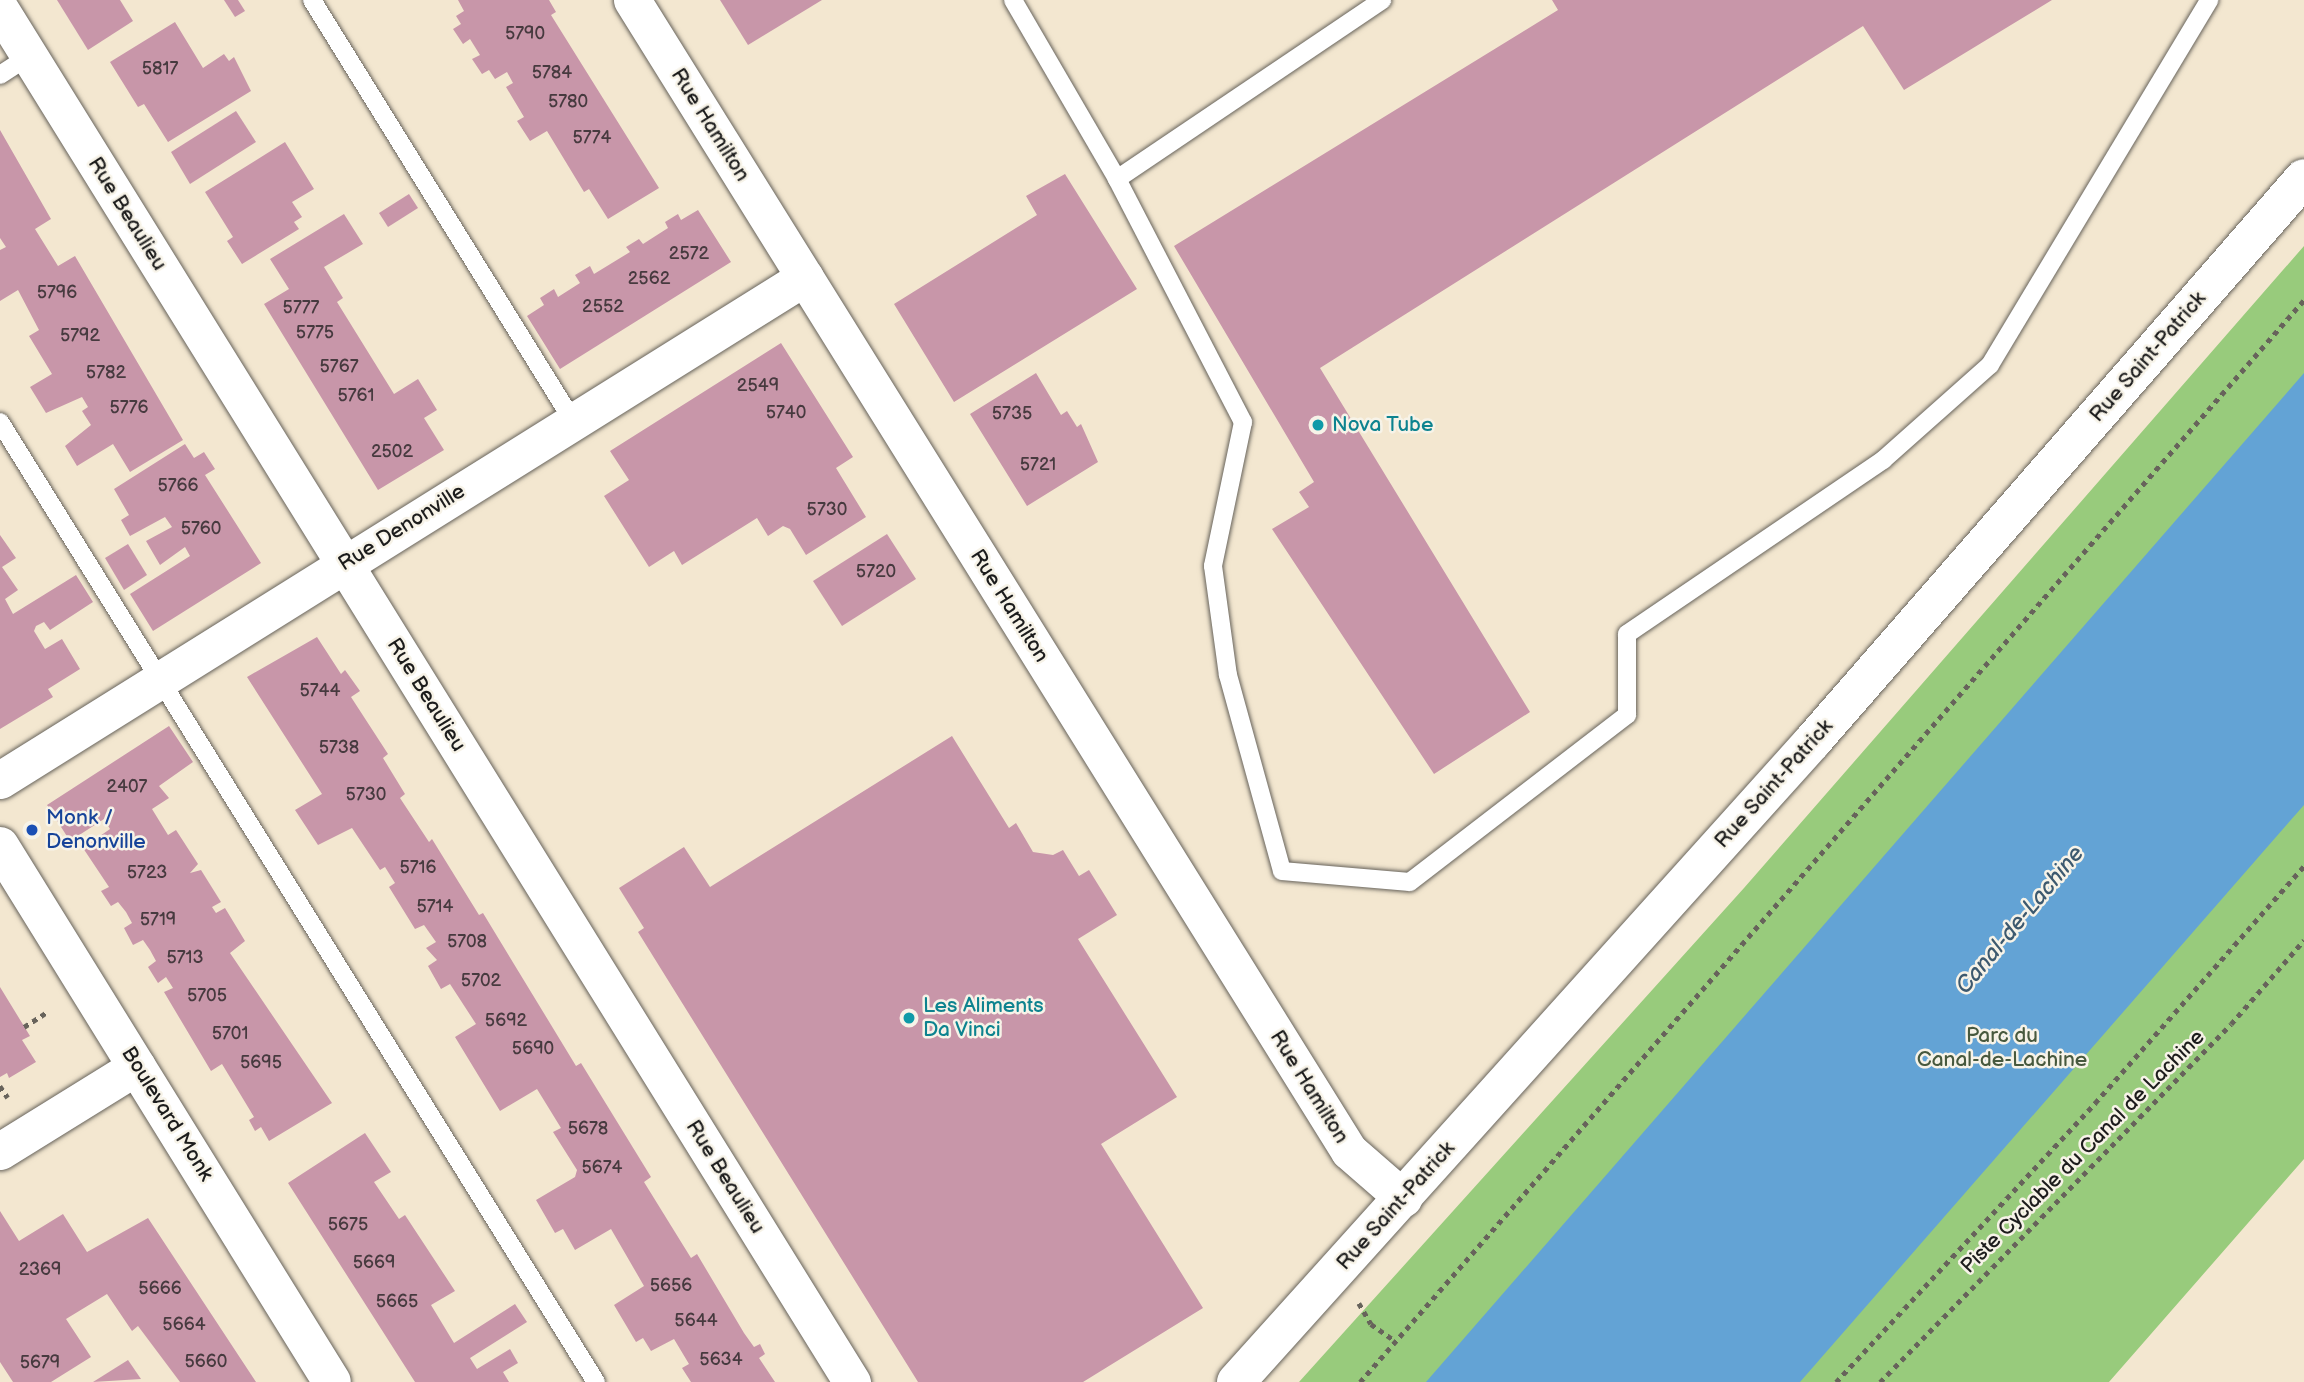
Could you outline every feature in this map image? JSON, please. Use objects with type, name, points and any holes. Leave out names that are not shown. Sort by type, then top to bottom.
[{"type":"main road","name":"Rue Saint-Patrick","points":[[1236,1382],[1803,752],[2304,178]]},
{"type":"main road","name":"Boulevard Monk","points":[[0,846],[332,1382]]},
{"type":"street","name":"Rue Hamilton","points":[[632,0],[1349,1151],[1403,1198]]},
{"type":"street","name":"Rue Beaulieu","points":[[0,9],[15,66],[345,564],[852,1382]]},
{"type":"street","name":"Rue Denonville","points":[[0,780],[805,277]]},
{"type":"street","points":[[0,1151],[137,1066]]},
{"type":"lane","points":[[312,0],[573,421]]},
{"type":"lane","points":[[1013,0],[1117,179],[1243,422],[1213,566],[1228,676],[1282,871],[1410,882],[1627,715],[1627,634],[1882,460],[1990,365],[2209,0]]},
{"type":"lane","points":[[1117,179],[1382,0]]},
{"type":"lane","points":[[0,422],[596,1382]]},
{"type":"path","points":[[1360,1382],[2304,300]]},
{"type":"path","points":[[1836,1382],[2095,1103],[2304,866]]},
{"type":"path","name":"Piste Cyclable du Canal de Lachine","points":[[1880,1382],[2231,1024],[2304,940]]},
{"type":"path","points":[[24,1027],[47,1012]]},
{"type":"path","points":[[0,1086],[8,1098]]},
{"type":"path","points":[[1361,1307],[1371,1324],[1394,1340]]},
{"type":"green space","name":"Parc du Canal-de-Lachine","points":[[2304,246],[2304,1159],[2109,1382],[1299,1382],[1744,888]]},
{"type":"water","name":"Canal-de-Lachine","points":[[2304,373],[2304,805],[1800,1382],[1426,1382]]},
{"type":"building","points":[[57,0],[120,0],[133,21],[88,50]]},
{"type":"building","points":[[224,0],[238,0],[245,11],[235,17]]},
{"type":"building","points":[[458,0],[549,0],[556,12],[551,15],[659,188],[608,219],[589,189],[584,192],[547,131],[530,141],[517,121],[524,117],[506,87],[513,83],[507,72],[495,79],[489,70],[482,74],[472,59],[480,55],[470,39],[463,44],[453,29],[461,24],[456,16],[464,11]]},
{"type":"building","points":[[720,0],[822,0],[748,45]]},
{"type":"building","name":"Nova Tube","points":[[1552,0],[2052,0],[1904,90],[1863,26],[1320,368],[1530,712],[1434,774],[1272,529],[1309,507],[1299,492],[1314,482],[1174,246],[1558,10]]},
{"type":"building","points":[[175,22],[203,68],[224,54],[229,61],[234,57],[251,91],[168,142],[144,104],[138,107],[110,62]]},
{"type":"building","points":[[236,111],[256,142],[190,184],[171,152]]},
{"type":"building","points":[[0,130],[51,219],[35,229],[58,266],[75,256],[183,440],[130,472],[113,444],[77,466],[65,446],[91,425],[82,411],[88,407],[82,397],[46,413],[30,387],[52,374],[29,336],[39,330],[18,290],[0,301],[0,250],[6,247],[0,238]]},
{"type":"building","points":[[285,142],[314,189],[292,202],[302,217],[294,222],[299,229],[242,264],[227,241],[233,237],[205,192]]},
{"type":"building","points":[[1065,174],[1137,289],[954,402],[894,304],[1037,215],[1026,196]]},
{"type":"building","points":[[409,194],[418,208],[388,227],[379,213]]},
{"type":"building","points":[[698,210],[731,262],[560,369],[527,316],[544,305],[540,298],[554,289],[558,297],[580,283],[575,275],[590,266],[594,274],[630,252],[626,247],[639,239],[643,244],[668,228],[665,222],[678,214],[681,220]]},
{"type":"building","points":[[344,214],[363,244],[324,267],[343,298],[337,302],[394,394],[418,379],[437,410],[424,418],[444,450],[378,490],[264,304],[289,289],[270,259]]},
{"type":"building","points":[[781,343],[853,457],[836,468],[866,517],[806,555],[790,529],[783,526],[768,536],[757,518],[682,565],[674,551],[649,567],[604,496],[629,480],[610,451]]},
{"type":"building","points":[[1036,373],[1061,415],[1067,411],[1077,427],[1081,424],[1098,462],[1027,506],[970,414]]},
{"type":"building","points":[[185,444],[194,458],[204,452],[215,469],[205,475],[261,563],[153,631],[130,594],[190,556],[185,547],[160,565],[146,541],[172,527],[165,517],[130,536],[121,520],[129,515],[114,489]]},
{"type":"building","points":[[887,534],[916,579],[842,626],[813,581]]},
{"type":"building","points":[[0,535],[16,558],[2,567],[18,590],[5,599],[13,614],[76,575],[93,602],[50,630],[44,622],[36,626],[34,631],[45,649],[62,639],[80,669],[48,689],[53,697],[0,729]]},
{"type":"building","points":[[128,544],[147,575],[124,590],[105,558]]},
{"type":"building","points":[[317,637],[341,674],[345,670],[360,691],[351,697],[388,754],[383,758],[405,794],[400,798],[429,842],[432,839],[479,915],[483,913],[576,1066],[581,1063],[651,1177],[644,1182],[691,1258],[697,1254],[754,1347],[760,1344],[765,1354],[759,1358],[775,1382],[691,1382],[682,1368],[689,1364],[674,1339],[651,1351],[643,1338],[636,1342],[614,1305],[644,1286],[611,1229],[575,1250],[563,1229],[555,1233],[536,1200],[575,1177],[577,1170],[553,1132],[561,1128],[537,1089],[500,1111],[455,1037],[476,1024],[450,984],[441,989],[428,966],[437,960],[426,948],[436,942],[424,925],[415,929],[389,887],[395,883],[385,867],[380,870],[352,828],[318,845],[295,810],[322,794],[247,677]]},
{"type":"building","points":[[169,726],[193,762],[159,786],[169,798],[152,809],[168,835],[176,830],[198,864],[190,873],[201,870],[221,902],[212,907],[216,913],[225,908],[245,941],[230,953],[332,1103],[269,1141],[261,1127],[255,1131],[249,1120],[254,1117],[222,1064],[211,1071],[164,992],[173,988],[166,977],[158,983],[148,967],[156,961],[150,950],[143,940],[133,945],[124,928],[132,923],[126,912],[118,902],[111,906],[101,891],[109,887],[83,848],[110,829],[104,819],[70,841],[47,805]]},
{"type":"building","name":"Les Aliments Da Vinci","points":[[952,736],[1009,828],[1016,823],[1033,852],[1053,855],[1063,850],[1079,876],[1089,870],[1117,915],[1078,939],[1177,1097],[1101,1144],[1203,1308],[1083,1382],[918,1382],[638,932],[644,928],[619,888],[684,847],[710,887]]},
{"type":"building","points":[[0,987],[30,1036],[22,1040],[36,1062],[9,1078],[7,1073],[0,1077]]},
{"type":"building","points":[[365,1133],[391,1172],[374,1182],[399,1219],[405,1215],[455,1291],[431,1305],[454,1343],[515,1304],[527,1322],[470,1358],[477,1369],[510,1349],[518,1363],[503,1372],[509,1382],[415,1382],[288,1183]]},
{"type":"building","points":[[0,1211],[19,1241],[63,1214],[87,1252],[148,1218],[256,1382],[180,1382],[138,1326],[132,1331],[107,1294],[66,1319],[91,1357],[51,1382],[13,1382],[0,1362]]},
{"type":"building","points":[[128,1360],[141,1379],[93,1382]]},
{"type":"place","name":"Nova Tube","points":[[1318,425]]},
{"type":"place","name":"Monk / Denonville","points":[[32,830]]},
{"type":"place","name":"Les Aliments Da Vinci","points":[[909,1018]]}]
